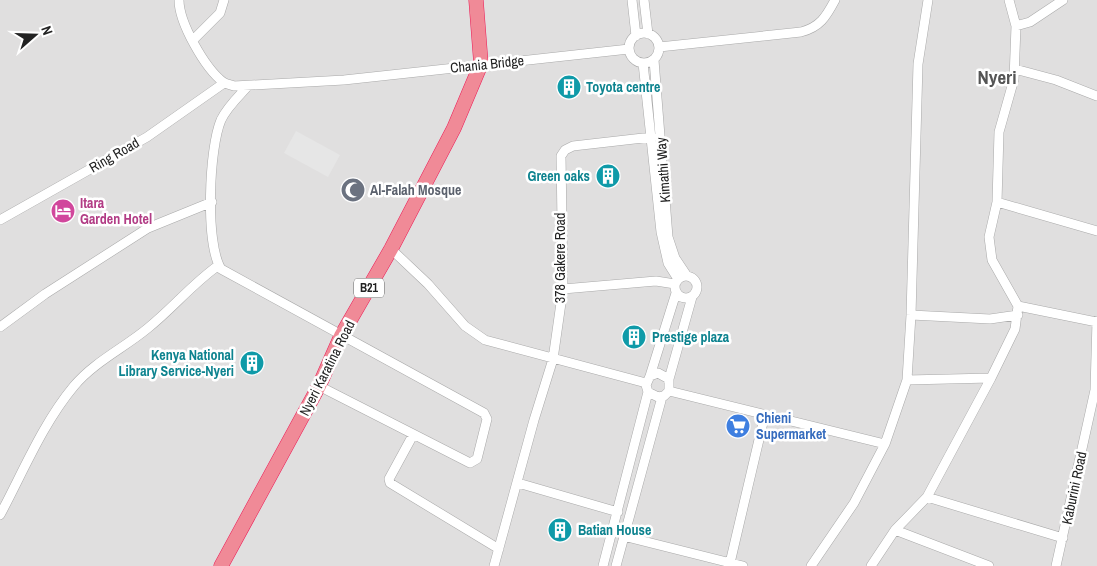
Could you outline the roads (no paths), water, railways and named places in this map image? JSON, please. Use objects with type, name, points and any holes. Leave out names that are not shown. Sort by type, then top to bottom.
[{"type":"highway","name":"Nyeri Karatina Road","points":[[222,566],[319,386],[342,336],[454,128],[480,64],[476,0]]},
{"type":"street","points":[[179,0],[181,19],[208,64],[224,83]]},
{"type":"street","points":[[193,40],[220,13],[224,0]]},
{"type":"street","points":[[632,0],[636,36]]},
{"type":"street","points":[[644,0],[648,34]]},
{"type":"street","points":[[659,47],[801,32],[815,28],[828,14],[835,0]]},
{"type":"street","points":[[811,566],[854,503],[885,444],[906,380],[911,315],[918,64],[928,0]]},
{"type":"street","points":[[871,566],[894,530],[927,497],[992,378],[1015,328],[1018,310],[992,260],[989,237],[997,202],[999,132],[1015,69],[1016,26],[1009,0]]},
{"type":"street","points":[[1016,26],[1030,22],[1063,0]]},
{"type":"street","points":[[648,34],[656,39],[659,47],[654,60],[643,64],[636,60],[629,49],[631,42],[636,36],[648,34]]},
{"type":"street","name":"Chania Bridge","points":[[224,83],[234,86],[248,86],[344,80],[629,49]]},
{"type":"street","name":"Kimathi Way","points":[[654,60],[668,237],[675,258],[679,283]]},
{"type":"street","name":"Kimathi Way","points":[[643,64],[664,244],[668,263],[679,283]]},
{"type":"street","points":[[1015,69],[1056,80],[1097,96]]},
{"type":"street","name":"Ring Road","points":[[0,220],[147,137],[224,83]]},
{"type":"street","points":[[248,86],[222,120],[214,148],[210,232],[214,255],[219,265],[271,298],[486,416],[476,459],[470,463],[319,386]]},
{"type":"street","name":"378 Gakere Road","points":[[494,566],[534,420],[553,359],[563,289],[561,156],[565,150],[573,146],[652,137]]},
{"type":"street","points":[[0,327],[45,294],[148,228],[212,202]]},
{"type":"street","points":[[997,202],[1097,231]]},
{"type":"street","points":[[391,248],[473,332],[485,340],[648,384]]},
{"type":"street","points":[[0,515],[46,429],[73,387],[101,361],[150,327],[204,276],[219,265]]},
{"type":"street","points":[[563,289],[656,281],[679,283],[693,278],[698,285],[698,290],[692,297],[668,379],[616,566]]},
{"type":"street","points":[[679,283],[682,298],[692,297]]},
{"type":"street","points":[[603,566],[618,512],[648,384],[679,283]]},
{"type":"street","points":[[911,315],[990,319],[1018,310],[1097,321]]},
{"type":"street","name":"Kaburini Road","points":[[1056,566],[1095,390],[1097,321]]},
{"type":"street","points":[[648,384],[658,373],[668,379]]},
{"type":"street","points":[[906,380],[992,378]]},
{"type":"street","points":[[648,384],[654,397],[665,394],[766,414],[885,444]]},
{"type":"street","points":[[730,563],[766,414]]},
{"type":"street","points":[[413,435],[389,479],[390,483],[498,549]]},
{"type":"street","points":[[518,483],[618,512]]},
{"type":"street","points":[[927,497],[1063,538]]},
{"type":"street","points":[[894,530],[990,566]]},
{"type":"street","points":[[623,536],[707,562],[730,563],[743,566]]},
{"type":"place","name":"Toyota centre","points":[[569,87]]},
{"type":"place","name":"Green oaks","points":[[608,176]]},
{"type":"place","name":"Al-Falah Mosque","points":[[353,190]]},
{"type":"place","name":"Itara Garden Hotel","points":[[63,211]]},
{"type":"place","name":"Prestige plaza","points":[[634,337]]},
{"type":"place","name":"Kenya National Library Service-Nyeri","points":[[252,363]]},
{"type":"place","name":"Chieni Supermarket","points":[[738,426]]},
{"type":"place","name":"Batian House","points":[[560,530]]},
{"type":"district","name":"Nyeri","points":[[997,77]]}]
